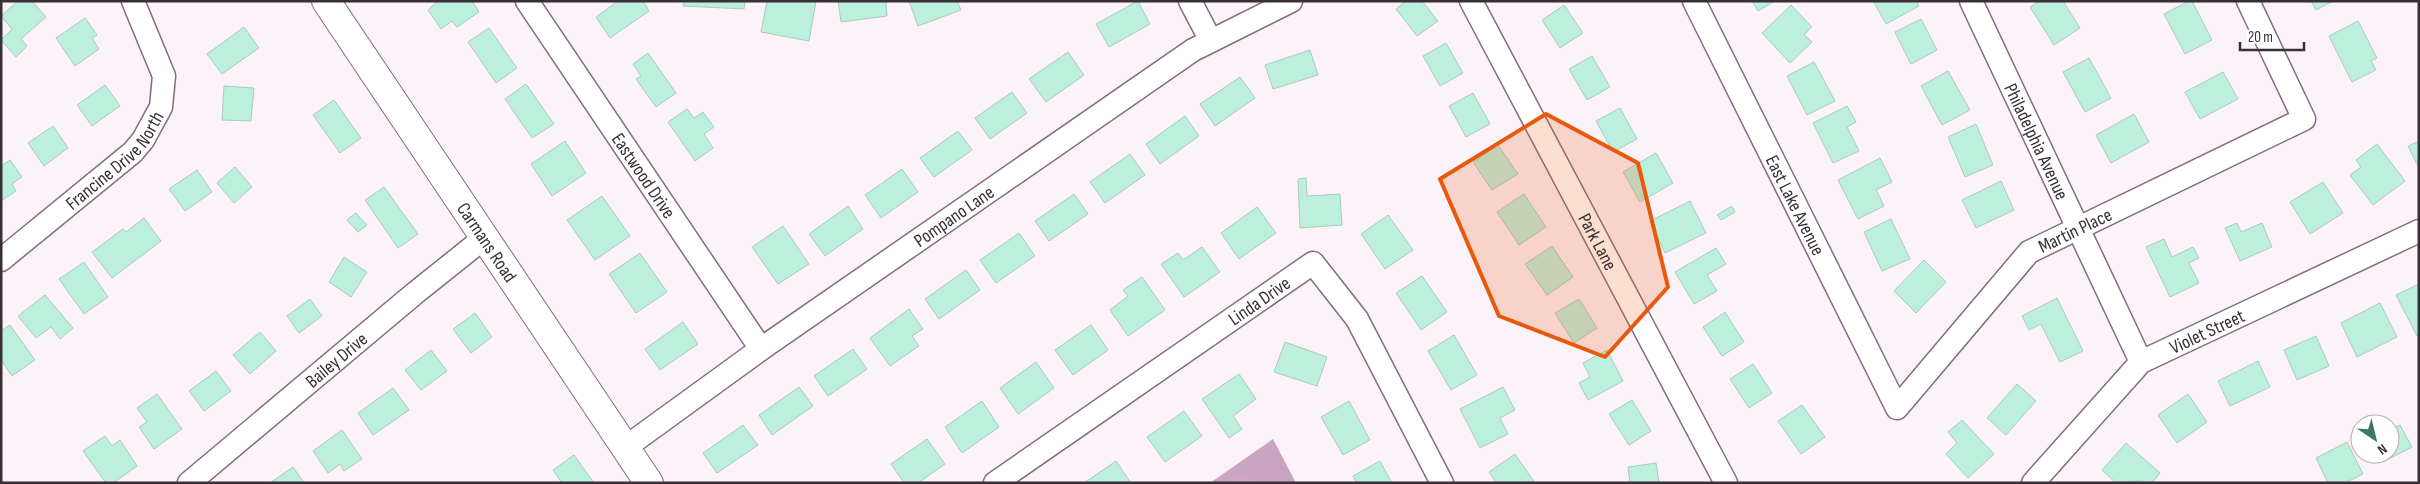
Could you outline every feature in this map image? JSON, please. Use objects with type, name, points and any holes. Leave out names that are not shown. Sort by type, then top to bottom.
[{"type":"street","name":"Francine Drive North","points":[[1,260],[133,152],[161,107],[164,76],[133,1]]},
{"type":"street","name":"Carmans Road","points":[[326,1],[649,483]]},
{"type":"street","points":[[1190,1],[1211,41]]},
{"type":"street","name":"Pompano Lane","points":[[626,447],[761,349],[1185,56],[1291,1]]},
{"type":"street","name":"Park Lane","points":[[1471,1],[1726,483]]},
{"type":"street","name":"East Lake Avenue","points":[[1694,1],[1897,408]]},
{"type":"street","name":"Philadelphia Avenue","points":[[1971,1],[2141,362]]},
{"type":"street","name":"Martin Place","points":[[1897,408],[2029,252],[2304,119],[2248,1]]},
{"type":"street","name":"Eastwood Drive","points":[[528,2],[761,349]]},
{"type":"street","name":"Violet Street","points":[[2033,483],[2141,362],[2419,231]]},
{"type":"street","name":"Bailey Drive","points":[[189,483],[414,294],[484,238]]},
{"type":"street","name":"Linda Drive","points":[[995,483],[1313,263],[1357,319],[1442,483]]},
{"type":"highlighted area","points":[[1546,114],[1638,163],[1668,287],[1605,357],[1499,316],[1440,179]]},
{"type":"shaded area","points":[[1273,439],[1296,483],[1210,483]]},
{"type":"shaded area","points":[[1237,476],[1251,478],[1255,483],[1228,483]]},
{"type":"building","points":[[18,1],[32,1],[46,17],[21,39],[27,46],[16,57],[1,40],[12,29],[1,16]]},
{"type":"building","points":[[438,1],[472,1],[479,12],[457,27],[452,21],[441,29],[428,10]]},
{"type":"building","points":[[618,1],[643,1],[649,11],[610,38],[596,17]]},
{"type":"building","points":[[684,1],[745,1],[744,9],[683,6]]},
{"type":"building","points":[[767,1],[816,1],[809,41],[761,32]]},
{"type":"building","points":[[838,1],[886,1],[887,16],[841,22]]},
{"type":"building","points":[[909,1],[957,1],[961,10],[918,26]]},
{"type":"building","points":[[1138,1],[1150,24],[1109,47],[1096,24]]},
{"type":"building","points":[[1406,1],[1422,1],[1438,21],[1417,36],[1396,9]]},
{"type":"building","points":[[1752,1],[1775,1],[1758,11]]},
{"type":"building","points":[[1873,1],[1916,1],[1919,6],[1886,24]]},
{"type":"building","points":[[2040,1],[2063,1],[2080,28],[2054,45],[2030,7]]},
{"type":"building","points":[[2192,1],[2212,40],[2185,54],[2164,14]]},
{"type":"building","points":[[2311,1],[2333,1],[2316,10]]},
{"type":"building","points":[[1564,5],[1583,33],[1560,48],[1542,20]]},
{"type":"building","points":[[1791,5],[1812,27],[1804,35],[1812,42],[1790,63],[1762,33]]},
{"type":"building","points":[[85,18],[97,35],[92,38],[99,49],[75,66],[56,38]]},
{"type":"building","points":[[1921,19],[1937,50],[1911,64],[1895,32]]},
{"type":"building","points":[[2358,21],[2377,58],[2371,61],[2376,70],[2352,82],[2329,36]]},
{"type":"building","points":[[244,27],[259,48],[222,74],[207,54]]},
{"type":"building","points":[[489,28],[517,68],[496,83],[468,42]]},
{"type":"building","points":[[1446,43],[1463,73],[1440,86],[1423,56]]},
{"type":"building","points":[[1310,50],[1318,75],[1273,89],[1265,65]]},
{"type":"building","points":[[1068,52],[1084,75],[1046,102],[1029,79]]},
{"type":"building","points":[[648,53],[676,93],[656,107],[636,79],[641,76],[633,64]]},
{"type":"building","points":[[1592,56],[1610,87],[1587,100],[1569,69]]},
{"type":"building","points":[[2089,58],[2111,98],[2085,112],[2063,72]]},
{"type":"building","points":[[1814,62],[1835,101],[1807,115],[1787,76]]},
{"type":"building","points":[[1948,71],[1970,110],[1942,125],[1921,86]]},
{"type":"building","points":[[2223,72],[2238,99],[2200,119],[2185,92]]},
{"type":"building","points":[[1240,77],[1255,98],[1215,126],[1200,104]]},
{"type":"building","points":[[526,84],[554,124],[532,138],[505,99]]},
{"type":"building","points":[[105,85],[120,106],[92,126],[77,105]]},
{"type":"building","points":[[224,86],[254,88],[251,121],[222,120]]},
{"type":"building","points":[[1012,92],[1027,113],[990,139],[975,118]]},
{"type":"building","points":[[1473,93],[1490,124],[1466,137],[1449,106]]},
{"type":"building","points":[[334,100],[361,138],[340,153],[313,115]]},
{"type":"building","points":[[1847,106],[1856,122],[1847,127],[1859,151],[1833,163],[1813,123]]},
{"type":"building","points":[[1620,108],[1637,139],[1613,152],[1596,121]]},
{"type":"building","points":[[687,109],[694,118],[703,112],[714,127],[704,134],[713,148],[695,161],[668,122]]},
{"type":"building","points":[[2134,114],[2149,142],[2111,163],[2096,135]]},
{"type":"building","points":[[1185,116],[1199,136],[1160,164],[1146,144]]},
{"type":"building","points":[[1976,124],[1993,165],[1965,177],[1948,137]]},
{"type":"building","points":[[53,126],[68,148],[44,166],[28,143]]},
{"type":"building","points":[[958,131],[972,150],[934,177],[920,158]]},
{"type":"building","points":[[565,141],[586,173],[552,196],[531,164]]},
{"type":"building","points":[[2419,141],[2419,168],[2408,146]]},
{"type":"building","points":[[2377,144],[2405,181],[2373,205],[2350,175],[2361,167],[2356,160]]},
{"type":"building","points":[[1498,145],[1518,174],[1492,190],[1473,162]]},
{"type":"building","points":[[1656,153],[1673,183],[1640,202],[1623,172]]},
{"type":"building","points":[[1130,154],[1145,175],[1105,203],[1090,182]]},
{"type":"building","points":[[1880,158],[1892,182],[1876,190],[1884,206],[1858,219],[1838,180]]},
{"type":"building","points":[[10,160],[22,177],[12,184],[16,191],[1,201],[1,166]]},
{"type":"building","points":[[235,167],[252,187],[234,203],[217,183]]},
{"type":"building","points":[[902,169],[918,192],[881,218],[865,195]]},
{"type":"building","points":[[197,170],[212,192],[185,211],[169,189]]},
{"type":"building","points":[[1306,178],[1307,196],[1340,194],[1342,225],[1300,228],[1298,179]]},
{"type":"building","points":[[2001,181],[2014,210],[1976,228],[1962,200]]},
{"type":"building","points":[[2323,182],[2343,213],[2310,234],[2290,202]]},
{"type":"building","points":[[384,187],[418,234],[398,248],[365,200]]},
{"type":"building","points":[[1074,194],[1088,214],[1049,241],[1035,221]]},
{"type":"building","points":[[1524,194],[1546,227],[1519,245],[1497,212]]},
{"type":"building","points":[[602,196],[630,236],[595,260],[567,220]]},
{"type":"building","points":[[1690,201],[1706,233],[1665,253],[1650,221]]},
{"type":"building","points":[[848,206],[863,229],[825,256],[809,234]]},
{"type":"building","points":[[1732,206],[1735,212],[1721,220],[1717,215]]},
{"type":"building","points":[[1257,207],[1276,233],[1239,259],[1221,233]]},
{"type":"building","points":[[356,213],[367,225],[358,232],[347,220]]},
{"type":"building","points":[[1388,215],[1413,250],[1385,269],[1361,234]]},
{"type":"building","points":[[144,218],[161,241],[112,278],[92,252],[123,229],[126,232]]},
{"type":"building","points":[[1891,219],[1910,259],[1882,271],[1864,232]]},
{"type":"building","points":[[2237,223],[2241,232],[2262,223],[2272,247],[2240,261],[2225,228]]},
{"type":"building","points":[[783,226],[809,264],[778,284],[752,247]]},
{"type":"building","points":[[1019,233],[1035,256],[996,283],[980,260]]},
{"type":"building","points":[[2164,239],[2172,257],[2193,247],[2199,258],[2189,263],[2199,283],[2170,297],[2146,247]]},
{"type":"building","points":[[1552,246],[1573,277],[1547,295],[1525,264]]},
{"type":"building","points":[[1202,247],[1220,272],[1184,297],[1161,264],[1178,253],[1183,260]]},
{"type":"building","points":[[1716,248],[1726,264],[1707,275],[1717,291],[1694,304],[1675,272]]},
{"type":"building","points":[[640,253],[667,292],[636,313],[609,274]]},
{"type":"building","points":[[344,257],[367,272],[351,297],[329,282]]},
{"type":"building","points":[[1924,260],[1946,282],[1916,313],[1894,291]]},
{"type":"building","points":[[84,262],[108,297],[84,314],[59,279]]},
{"type":"building","points":[[966,270],[980,290],[939,319],[925,299]]},
{"type":"building","points":[[1422,276],[1447,312],[1421,330],[1396,293]]},
{"type":"building","points":[[1142,277],[1165,310],[1128,336],[1110,310],[1128,296],[1123,290]]},
{"type":"building","points":[[2419,284],[2419,335],[2417,336],[2396,295]]},
{"type":"building","points":[[45,295],[73,328],[60,339],[51,327],[36,338],[18,316]]},
{"type":"building","points":[[2057,298],[2083,351],[2060,362],[2041,324],[2029,330],[2022,316]]},
{"type":"building","points":[[310,299],[322,316],[299,333],[287,316]]},
{"type":"building","points":[[1579,299],[1597,328],[1574,343],[1555,313]]},
{"type":"building","points":[[2380,303],[2397,337],[2357,357],[2341,323]]},
{"type":"building","points":[[909,309],[923,329],[912,336],[919,346],[890,366],[870,338]]},
{"type":"building","points":[[1725,312],[1744,342],[1722,356],[1703,327]]},
{"type":"building","points":[[475,313],[492,337],[471,353],[453,329]]},
{"type":"building","points":[[683,322],[698,344],[660,370],[645,349]]},
{"type":"building","points":[[10,325],[35,360],[12,376],[1,360],[1,331]]},
{"type":"building","points":[[1091,325],[1108,350],[1073,375],[1055,350]]},
{"type":"building","points":[[260,332],[276,351],[250,374],[233,355]]},
{"type":"building","points":[[1454,335],[1477,375],[1451,390],[1428,351]]},
{"type":"building","points":[[2316,336],[2329,366],[2297,380],[2284,350]]},
{"type":"building","points":[[1285,342],[1327,357],[1317,386],[1274,372]]},
{"type":"building","points":[[853,349],[867,369],[828,396],[814,376]]},
{"type":"building","points":[[431,350],[447,371],[421,390],[405,370]]},
{"type":"building","points":[[1607,350],[1623,381],[1588,400],[1579,383],[1590,377],[1583,363]]},
{"type":"building","points":[[2258,361],[2270,387],[2230,406],[2218,381]]},
{"type":"building","points":[[1036,362],[1054,388],[1018,414],[1000,388]]},
{"type":"building","points":[[1753,364],[1772,393],[1749,408],[1730,379]]},
{"type":"building","points":[[216,371],[231,391],[204,411],[189,391]]},
{"type":"building","points":[[1239,374],[1256,399],[1233,416],[1242,429],[1229,438],[1202,399]]},
{"type":"building","points":[[2017,384],[2036,401],[2006,435],[1987,418]]},
{"type":"building","points":[[799,387],[813,406],[772,435],[759,415]]},
{"type":"building","points":[[1503,387],[1515,410],[1500,418],[1508,434],[1480,448],[1460,409]]},
{"type":"building","points":[[393,388],[409,410],[373,435],[358,413]]},
{"type":"building","points":[[157,394],[182,429],[154,449],[139,427],[147,422],[137,408]]},
{"type":"building","points":[[2188,394],[2207,422],[2177,443],[2158,415]]},
{"type":"building","points":[[1632,400],[1651,431],[1629,445],[1609,414]]},
{"type":"building","points":[[982,401],[999,427],[962,453],[945,427]]},
{"type":"building","points":[[1349,401],[1370,440],[1343,455],[1321,417]]},
{"type":"building","points":[[1802,405],[1825,437],[1801,454],[1778,421]]},
{"type":"building","points":[[1184,411],[1202,436],[1165,462],[1147,437]]},
{"type":"building","points":[[1962,420],[1994,454],[1968,478],[1946,454],[1957,443],[1948,432]]},
{"type":"building","points":[[743,425],[758,445],[717,473],[703,453]]},
{"type":"building","points":[[2400,425],[2412,447],[2400,453]]},
{"type":"building","points":[[342,430],[362,459],[344,471],[340,464],[328,473],[313,451]]},
{"type":"building","points":[[105,436],[112,446],[120,440],[137,466],[113,483],[106,483],[83,451]]},
{"type":"building","points":[[927,439],[945,464],[918,483],[904,483],[891,464]]},
{"type":"building","points":[[2347,442],[2350,448],[2350,464],[2358,464],[2363,474],[2345,483],[2328,483],[2316,458]]},
{"type":"building","points":[[2126,443],[2160,473],[2152,483],[2138,481],[2116,483],[2102,470]]},
{"type":"building","points":[[1515,454],[1535,483],[1496,483],[1489,472]]},
{"type":"building","points":[[574,455],[594,483],[562,483],[553,470]]},
{"type":"building","points":[[1116,461],[1131,483],[1084,483]]},
{"type":"building","points":[[1380,461],[1392,483],[1357,483],[1353,476]]},
{"type":"building","points":[[1656,463],[1659,483],[1630,483],[1628,467]]},
{"type":"building","points":[[293,467],[304,483],[270,483]]}]
